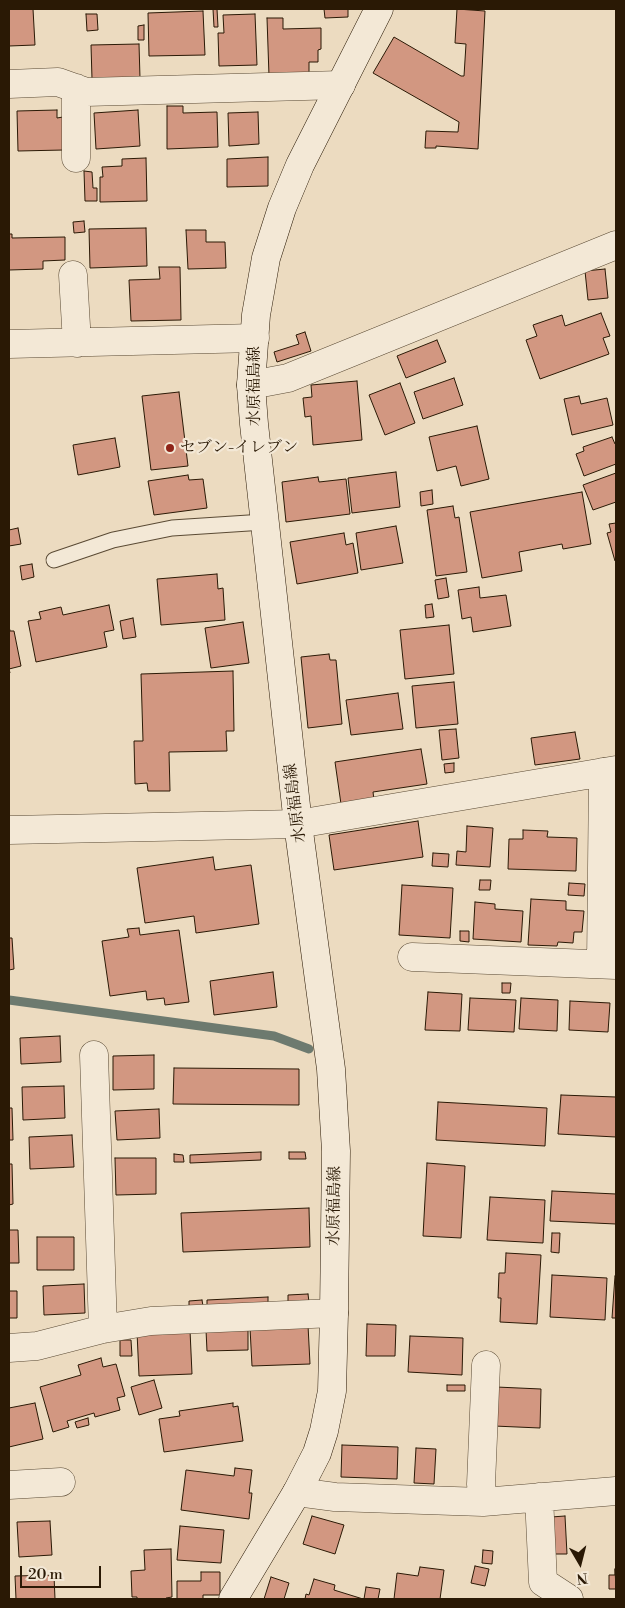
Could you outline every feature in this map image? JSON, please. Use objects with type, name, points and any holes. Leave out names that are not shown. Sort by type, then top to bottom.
[{"type":"street","name":"水原福島線","points":[[233,1599],[297,1492],[317,1453],[324,1431],[332,1391],[334,1313],[336,1151],[331,1068],[298,824],[254,424],[251,384],[256,315],[266,258],[282,208],[300,165],[379,9]]},
{"type":"street","points":[[9,84],[58,82],[86,92],[341,85]]},
{"type":"street","points":[[76,88],[76,158]]},
{"type":"street","points":[[251,384],[288,378],[616,245]]},
{"type":"street","points":[[73,276],[76,342]]},
{"type":"street","points":[[9,344],[255,338]]},
{"type":"street","points":[[9,830],[298,824],[610,771],[609,965],[412,957]]},
{"type":"street","points":[[94,1055],[103,1329]]},
{"type":"street","points":[[9,1348],[37,1346],[103,1329],[151,1322],[191,1318],[334,1313]]},
{"type":"street","points":[[483,1502],[481,1484],[486,1365]]},
{"type":"street","points":[[9,1485],[61,1482]]},
{"type":"street","points":[[297,1492],[335,1497],[483,1502],[616,1491]]},
{"type":"street","points":[[539,1497],[543,1582],[569,1599]]},
{"type":"lane","points":[[54,560],[113,540],[172,528],[264,522]]},
{"type":"building","points":[[9,9],[33,9],[35,45],[9,46]]},
{"type":"building","points":[[213,9],[217,9],[218,27],[214,27]]},
{"type":"building","points":[[324,9],[348,9],[348,17],[325,18]]},
{"type":"building","points":[[457,9],[485,11],[478,149],[436,146],[436,148],[425,148],[426,131],[458,132],[459,122],[373,73],[394,37],[464,76],[466,44],[455,43]]},
{"type":"building","points":[[203,11],[205,55],[149,56],[148,13]]},
{"type":"building","points":[[86,14],[97,14],[98,30],[87,31]]},
{"type":"building","points":[[255,14],[257,65],[219,66],[218,33],[224,33],[223,15]]},
{"type":"building","points":[[267,18],[283,18],[283,29],[321,28],[321,49],[318,50],[318,62],[309,62],[309,75],[269,76]]},
{"type":"building","points":[[144,25],[144,40],[138,40],[138,26]]},
{"type":"building","points":[[139,44],[140,78],[92,79],[91,45]]},
{"type":"building","points":[[167,106],[183,106],[183,113],[217,112],[218,147],[167,149]]},
{"type":"building","points":[[57,110],[57,118],[63,117],[64,150],[18,151],[17,111]]},
{"type":"building","points":[[138,110],[140,146],[96,149],[94,113]]},
{"type":"building","points":[[258,112],[259,144],[229,146],[228,113]]},
{"type":"building","points":[[268,157],[268,186],[227,187],[227,159]]},
{"type":"building","points":[[146,158],[147,201],[100,202],[100,177],[103,177],[102,167],[122,166],[122,159]]},
{"type":"building","points":[[84,171],[92,172],[93,188],[97,188],[97,201],[85,201]]},
{"type":"building","points":[[84,221],[85,232],[74,233],[73,222]]},
{"type":"building","points":[[146,228],[147,266],[90,268],[89,229]]},
{"type":"building","points":[[186,230],[206,230],[206,242],[225,242],[226,268],[188,269]]},
{"type":"building","points":[[9,234],[12,234],[12,238],[65,237],[65,260],[43,261],[43,269],[9,270]]},
{"type":"building","points":[[159,267],[180,267],[181,320],[131,321],[129,280],[160,279]]},
{"type":"building","points":[[605,269],[608,298],[588,300],[585,271]]},
{"type":"building","points":[[601,313],[610,336],[603,338],[609,354],[540,379],[526,340],[537,336],[533,325],[562,315],[565,326]]},
{"type":"building","points":[[305,332],[311,351],[277,362],[274,352],[299,344],[296,335]]},
{"type":"building","points":[[437,340],[446,362],[406,378],[397,356]]},
{"type":"building","points":[[454,378],[463,405],[423,419],[414,392]]},
{"type":"building","points":[[357,381],[362,440],[313,445],[311,416],[305,417],[303,398],[312,397],[311,385]]},
{"type":"building","points":[[400,383],[415,423],[385,435],[369,395]]},
{"type":"building","points":[[179,392],[188,466],[151,470],[142,396]]},
{"type":"building","points":[[579,396],[581,404],[607,398],[613,425],[572,435],[564,399]]},
{"type":"building","points":[[477,426],[489,479],[461,486],[456,466],[437,471],[429,437]]},
{"type":"building","points":[[612,437],[616,444],[616,464],[584,476],[576,454],[584,451],[583,447]]},
{"type":"building","points":[[115,438],[120,467],[78,475],[73,445]]},
{"type":"building","points":[[396,472],[400,507],[352,513],[348,478]]},
{"type":"building","points":[[616,473],[616,502],[593,510],[583,485]]},
{"type":"building","points":[[188,475],[189,480],[203,479],[207,508],[154,515],[148,481]]},
{"type":"building","points":[[318,477],[319,482],[346,479],[350,514],[286,522],[282,482]]},
{"type":"building","points":[[432,490],[433,504],[421,506],[420,492]]},
{"type":"building","points":[[582,492],[591,544],[563,549],[562,544],[519,552],[522,571],[482,578],[470,512]]},
{"type":"building","points":[[453,506],[455,518],[459,517],[467,572],[436,576],[427,510]]},
{"type":"building","points":[[616,523],[615,561],[607,533],[611,532],[609,524]]},
{"type":"building","points":[[396,526],[403,563],[361,570],[356,533]]},
{"type":"building","points":[[18,528],[21,544],[9,546],[9,530]]},
{"type":"building","points":[[344,533],[346,545],[353,543],[358,573],[297,584],[290,542]]},
{"type":"building","points":[[32,564],[34,577],[22,580],[20,566]]},
{"type":"building","points":[[217,574],[218,589],[223,588],[225,620],[161,625],[157,579]]},
{"type":"building","points":[[446,578],[449,597],[438,599],[435,580]]},
{"type":"building","points":[[479,587],[480,598],[506,595],[511,626],[473,632],[471,617],[462,619],[458,590]]},
{"type":"building","points":[[432,604],[434,617],[426,618],[425,605]]},
{"type":"building","points":[[109,605],[114,630],[104,632],[107,647],[36,662],[28,621],[41,619],[39,612],[61,607],[63,615]]},
{"type":"building","points":[[133,618],[136,637],[123,639],[120,621]]},
{"type":"building","points":[[243,622],[249,663],[211,668],[205,628]]},
{"type":"building","points":[[449,625],[454,674],[405,679],[400,630]]},
{"type":"building","points":[[9,626],[10,631],[14,631],[21,666],[9,669]]},
{"type":"building","points":[[329,654],[330,660],[336,660],[342,724],[308,728],[301,657]]},
{"type":"building","points":[[233,671],[234,731],[226,731],[227,751],[169,752],[170,791],[148,791],[147,783],[135,784],[134,741],[143,741],[141,674]]},
{"type":"building","points":[[454,682],[458,724],[416,728],[412,686]]},
{"type":"building","points":[[398,693],[403,729],[351,735],[346,700]]},
{"type":"building","points":[[456,729],[459,758],[442,760],[439,730]]},
{"type":"building","points":[[575,732],[580,759],[535,765],[531,738]]},
{"type":"building","points":[[421,749],[427,784],[373,792],[374,800],[341,804],[335,762]]},
{"type":"building","points":[[454,763],[454,772],[445,773],[444,764]]},
{"type":"building","points":[[418,821],[423,857],[334,870],[329,835]]},
{"type":"building","points":[[467,826],[493,828],[490,867],[456,865],[457,851],[466,852]]},
{"type":"building","points":[[523,830],[548,831],[547,837],[577,838],[576,871],[508,869],[509,839],[523,839]]},
{"type":"building","points":[[433,853],[449,854],[448,867],[432,866]]},
{"type":"building","points":[[213,857],[215,870],[251,865],[259,924],[196,933],[194,916],[145,923],[137,868]]},
{"type":"building","points":[[480,880],[491,880],[490,890],[479,890]]},
{"type":"building","points":[[569,883],[585,884],[584,896],[568,895]]},
{"type":"building","points":[[402,885],[453,888],[450,938],[399,935]]},
{"type":"building","points":[[531,899],[566,901],[566,910],[584,911],[582,932],[574,932],[573,943],[558,942],[557,946],[528,945]]},
{"type":"building","points":[[475,902],[495,904],[495,909],[523,911],[521,942],[473,939]]},
{"type":"building","points":[[139,928],[140,935],[179,930],[189,1002],[165,1005],[164,998],[147,1000],[146,991],[110,996],[102,941],[129,937],[127,929]]},
{"type":"building","points":[[460,931],[469,931],[469,942],[460,941]]},
{"type":"building","points":[[9,938],[12,938],[14,969],[9,970]]},
{"type":"building","points":[[273,972],[277,1007],[214,1015],[210,981]]},
{"type":"building","points":[[502,983],[511,983],[510,993],[502,993]]},
{"type":"building","points":[[428,992],[462,994],[460,1031],[425,1030]]},
{"type":"building","points":[[470,998],[516,1000],[514,1032],[468,1030]]},
{"type":"building","points":[[521,998],[558,1000],[557,1031],[519,1029]]},
{"type":"building","points":[[570,1001],[610,1003],[608,1032],[569,1030]]},
{"type":"building","points":[[60,1036],[61,1062],[21,1064],[20,1038]]},
{"type":"building","points":[[154,1055],[154,1089],[113,1090],[113,1056]]},
{"type":"building","points":[[174,1068],[299,1069],[299,1105],[173,1104]]},
{"type":"building","points":[[64,1086],[65,1118],[23,1120],[22,1087]]},
{"type":"building","points":[[561,1095],[616,1097],[616,1137],[558,1134]]},
{"type":"building","points":[[438,1102],[547,1108],[545,1146],[436,1140]]},
{"type":"building","points":[[9,1108],[12,1108],[13,1140],[9,1140]]},
{"type":"building","points":[[159,1109],[160,1138],[117,1140],[115,1111]]},
{"type":"building","points":[[72,1135],[74,1167],[30,1169],[29,1137]]},
{"type":"building","points":[[261,1152],[261,1160],[190,1163],[190,1155]]},
{"type":"building","points":[[289,1152],[305,1152],[306,1159],[289,1159]]},
{"type":"building","points":[[174,1154],[183,1155],[184,1162],[174,1162]]},
{"type":"building","points":[[115,1158],[156,1158],[156,1194],[116,1195]]},
{"type":"building","points":[[427,1163],[465,1166],[461,1238],[423,1236]]},
{"type":"building","points":[[9,1164],[12,1164],[13,1204],[9,1205]]},
{"type":"building","points":[[552,1191],[616,1194],[616,1224],[550,1221]]},
{"type":"building","points":[[490,1197],[545,1200],[543,1243],[487,1240]]},
{"type":"building","points":[[309,1208],[310,1247],[183,1252],[181,1213]]},
{"type":"building","points":[[9,1230],[18,1230],[19,1263],[9,1263]]},
{"type":"building","points":[[552,1233],[560,1233],[559,1253],[551,1252]]},
{"type":"building","points":[[37,1237],[74,1237],[74,1270],[37,1270]]},
{"type":"building","points":[[506,1253],[541,1255],[537,1324],[500,1322],[501,1298],[498,1298],[499,1273],[505,1273]]},
{"type":"building","points":[[552,1275],[607,1278],[605,1320],[550,1317]]},
{"type":"building","points":[[615,1276],[616,1318],[612,1318]]},
{"type":"building","points":[[84,1284],[85,1313],[44,1315],[43,1286]]},
{"type":"building","points":[[9,1291],[17,1291],[17,1318],[9,1318]]},
{"type":"building","points":[[308,1294],[309,1302],[288,1302],[288,1295]]},
{"type":"building","points":[[268,1297],[268,1303],[207,1305],[207,1300]]},
{"type":"building","points":[[202,1300],[203,1306],[189,1307],[189,1301]]},
{"type":"building","points":[[367,1324],[396,1325],[395,1356],[366,1356]]},
{"type":"building","points":[[308,1325],[310,1364],[252,1366],[250,1328]]},
{"type":"building","points":[[248,1328],[248,1350],[207,1351],[206,1330]]},
{"type":"building","points":[[190,1330],[192,1374],[139,1376],[137,1332]]},
{"type":"building","points":[[410,1336],[463,1338],[462,1375],[408,1372]]},
{"type":"building","points":[[120,1340],[131,1340],[132,1356],[120,1356]]},
{"type":"building","points":[[101,1358],[103,1367],[116,1364],[125,1396],[117,1398],[120,1410],[95,1417],[94,1413],[67,1421],[69,1427],[53,1432],[40,1387],[81,1375],[78,1365]]},
{"type":"building","points":[[154,1380],[162,1408],[139,1415],[131,1387]]},
{"type":"building","points":[[447,1385],[465,1385],[465,1391],[447,1391]]},
{"type":"building","points":[[496,1387],[541,1389],[540,1428],[494,1426]]},
{"type":"building","points":[[35,1403],[43,1439],[9,1447],[9,1408]]},
{"type":"building","points":[[233,1403],[233,1407],[238,1406],[243,1441],[164,1452],[159,1419],[180,1416],[179,1411]]},
{"type":"building","points":[[88,1418],[89,1425],[77,1428],[75,1422]]},
{"type":"building","points":[[342,1445],[398,1447],[397,1479],[341,1477]]},
{"type":"building","points":[[416,1448],[436,1449],[434,1484],[414,1483]]},
{"type":"building","points":[[235,1468],[252,1470],[249,1493],[252,1493],[249,1519],[181,1510],[186,1470],[234,1476]]},
{"type":"building","points":[[312,1516],[344,1525],[335,1554],[303,1544]]},
{"type":"building","points":[[565,1516],[567,1554],[553,1554],[551,1517]]},
{"type":"building","points":[[50,1521],[52,1555],[19,1557],[17,1522]]},
{"type":"building","points":[[180,1526],[224,1530],[221,1563],[177,1560]]},
{"type":"building","points":[[171,1549],[172,1597],[166,1599],[137,1599],[137,1597],[132,1597],[131,1571],[145,1570],[144,1550]]},
{"type":"building","points":[[483,1550],[493,1551],[492,1564],[482,1563]]},
{"type":"building","points":[[475,1566],[489,1569],[485,1586],[471,1583]]},
{"type":"building","points":[[420,1567],[444,1570],[440,1599],[394,1599],[397,1573],[418,1576]]},
{"type":"building","points":[[615,1569],[616,1589],[609,1589],[609,1575],[615,1575]]},
{"type":"building","points":[[201,1572],[220,1572],[220,1595],[203,1595],[203,1599],[177,1599],[177,1581],[201,1581]]},
{"type":"building","points":[[54,1575],[55,1599],[16,1599],[15,1576]]},
{"type":"building","points":[[271,1577],[289,1583],[284,1599],[264,1599]]},
{"type":"building","points":[[314,1579],[335,1585],[334,1590],[363,1599],[305,1599],[306,1594],[309,1595]]},
{"type":"building","points":[[366,1587],[380,1589],[378,1599],[364,1599]]},
{"type":"waterway","points":[[9,1000],[274,1036],[309,1049]]},
{"type":"place","name":"セブン-イレブン","points":[[170,448]]}]
